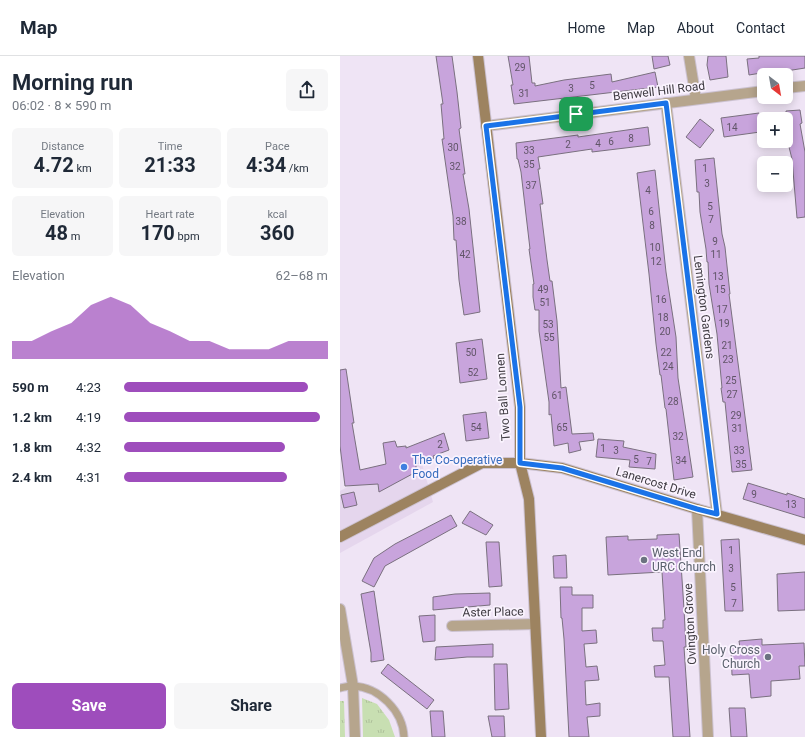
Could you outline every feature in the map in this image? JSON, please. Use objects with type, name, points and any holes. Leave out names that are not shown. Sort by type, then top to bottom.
[{"type":"main road","name":"Two Ball Lonnen","points":[[478,56],[520,407],[520,463],[529,499],[541,737]]},
{"type":"main road","name":"Lanercost Drive","points":[[340,537],[482,464],[520,463],[562,468],[805,540]]},
{"type":"street","points":[[689,56],[696,99]]},
{"type":"street","points":[[793,87],[805,86]]},
{"type":"street","name":"Benwell Hill Road","points":[[486,126],[757,92]]},
{"type":"street","name":"Lemington Gardens","points":[[666,103],[717,514]]},
{"type":"street","name":"Ovington Grove","points":[[697,509],[708,737]]},
{"type":"street","points":[[340,609],[353,686],[355,737]]},
{"type":"street","name":"Aster Place","points":[[452,626],[535,624]]},
{"type":"lane","points":[[340,688],[353,686],[371,690],[386,699],[398,713],[404,730],[404,737]]},
{"type":"shaded area","points":[[418,450],[433,502],[340,553],[340,491]]},
{"type":"green space","points":[[362,698],[377,704],[389,720],[395,737],[363,737]]},
{"type":"green space","points":[[340,701],[344,701],[345,737],[340,737]]},
{"type":"building","points":[[436,56],[452,56],[461,128],[459,129],[465,174],[463,174],[469,209],[480,312],[464,315],[459,280],[456,240],[454,240],[453,216],[442,139],[444,139],[441,104],[443,104]]},
{"type":"building","points":[[508,56],[529,56],[532,83],[535,83],[535,86],[564,80],[611,74],[612,82],[655,72],[658,87],[514,104],[511,85],[513,85]]},
{"type":"building","points":[[652,56],[668,56],[670,65],[654,69]]},
{"type":"building","points":[[708,56],[726,56],[728,77],[710,80],[707,65]]},
{"type":"building","points":[[759,56],[805,56],[805,68],[793,70],[793,68],[757,68],[757,74],[749,75],[747,59],[759,58]]},
{"type":"building","points":[[800,110],[802,123],[800,124],[805,152],[805,217],[797,218],[793,156],[791,156],[789,148],[793,148],[793,112],[786,111]]},
{"type":"building","points":[[757,113],[757,132],[724,137],[721,118]]},
{"type":"building","points":[[700,119],[714,130],[700,148],[686,137]]},
{"type":"building","points":[[648,127],[650,145],[592,152],[592,149],[538,157],[540,169],[538,169],[543,204],[540,204],[557,321],[561,388],[566,387],[572,434],[593,433],[594,440],[579,442],[581,450],[569,453],[568,443],[554,446],[539,331],[539,310],[535,310],[533,297],[534,284],[521,172],[517,159],[516,143],[578,135],[578,137]]},
{"type":"building","points":[[714,158],[729,294],[752,470],[732,472],[725,402],[723,402],[721,388],[717,334],[709,284],[708,262],[700,212],[699,192],[697,192],[695,160]]},
{"type":"building","points":[[655,170],[666,272],[676,337],[678,378],[693,477],[674,480],[666,409],[656,344],[637,173]]},
{"type":"building","points":[[482,339],[487,379],[460,383],[456,343]]},
{"type":"building","points":[[346,369],[354,423],[352,423],[360,470],[386,464],[383,443],[395,441],[397,447],[406,446],[406,448],[444,433],[449,450],[433,456],[434,458],[416,464],[416,472],[379,492],[378,484],[345,486],[340,446],[340,370]]},
{"type":"building","points":[[486,412],[489,438],[466,441],[463,415]]},
{"type":"building","points":[[598,439],[624,441],[623,447],[656,454],[655,469],[629,467],[630,460],[596,457]]},
{"type":"building","points":[[748,483],[805,499],[805,518],[743,499]]},
{"type":"building","points":[[354,492],[357,505],[344,508],[341,495]]},
{"type":"building","points":[[470,511],[493,525],[486,535],[462,523]]},
{"type":"building","points":[[451,515],[457,526],[385,566],[374,587],[362,581],[374,558],[395,544]]},
{"type":"building","points":[[679,534],[690,737],[673,737],[669,677],[655,677],[654,666],[665,665],[663,641],[653,641],[652,628],[663,628],[663,620],[665,620],[662,572],[608,575],[606,537],[628,536],[628,540],[657,539],[657,535]]},
{"type":"building","points":[[739,539],[743,611],[725,611],[721,540]]},
{"type":"building","points":[[486,542],[499,542],[502,586],[489,587]]},
{"type":"building","points":[[566,555],[567,578],[554,578],[553,556]]},
{"type":"building","points":[[805,572],[805,610],[778,611],[777,574]]},
{"type":"building","points":[[560,587],[572,587],[572,595],[593,595],[593,608],[582,608],[582,631],[596,630],[597,643],[584,644],[586,667],[597,666],[599,680],[585,681],[586,705],[600,703],[600,716],[587,717],[589,737],[569,737]]},
{"type":"building","points":[[374,591],[384,660],[371,662],[371,653],[361,594]]},
{"type":"building","points":[[490,593],[490,605],[433,610],[433,597],[455,594]]},
{"type":"building","points":[[435,615],[435,641],[423,642],[419,616]]},
{"type":"building","name":"Holy Cross Church","points":[[762,639],[762,645],[804,643],[805,666],[799,666],[800,679],[771,681],[771,696],[751,698],[749,674],[732,675],[731,648],[740,648],[739,641]]},
{"type":"building","points":[[493,644],[493,657],[467,657],[435,660],[436,647]]},
{"type":"building","points":[[388,664],[434,700],[427,709],[381,673]]},
{"type":"building","points":[[494,664],[507,664],[509,709],[495,710]]},
{"type":"building","points":[[729,708],[745,708],[747,737],[731,737]]},
{"type":"building","points":[[430,711],[443,711],[445,737],[432,737]]},
{"type":"building","points":[[488,716],[504,716],[505,737],[492,737]]},
{"type":"place","name":"The Co-operative Food","points":[[404,467]]},
{"type":"place","name":"West End URC Church","points":[[644,560]]},
{"type":"place","name":"Holy Cross Church","points":[[768,657]]},
{"type":"route","points":[[666,103],[717,514],[562,468],[520,463],[520,407],[486,126],[576,114],[666,103]]}]
